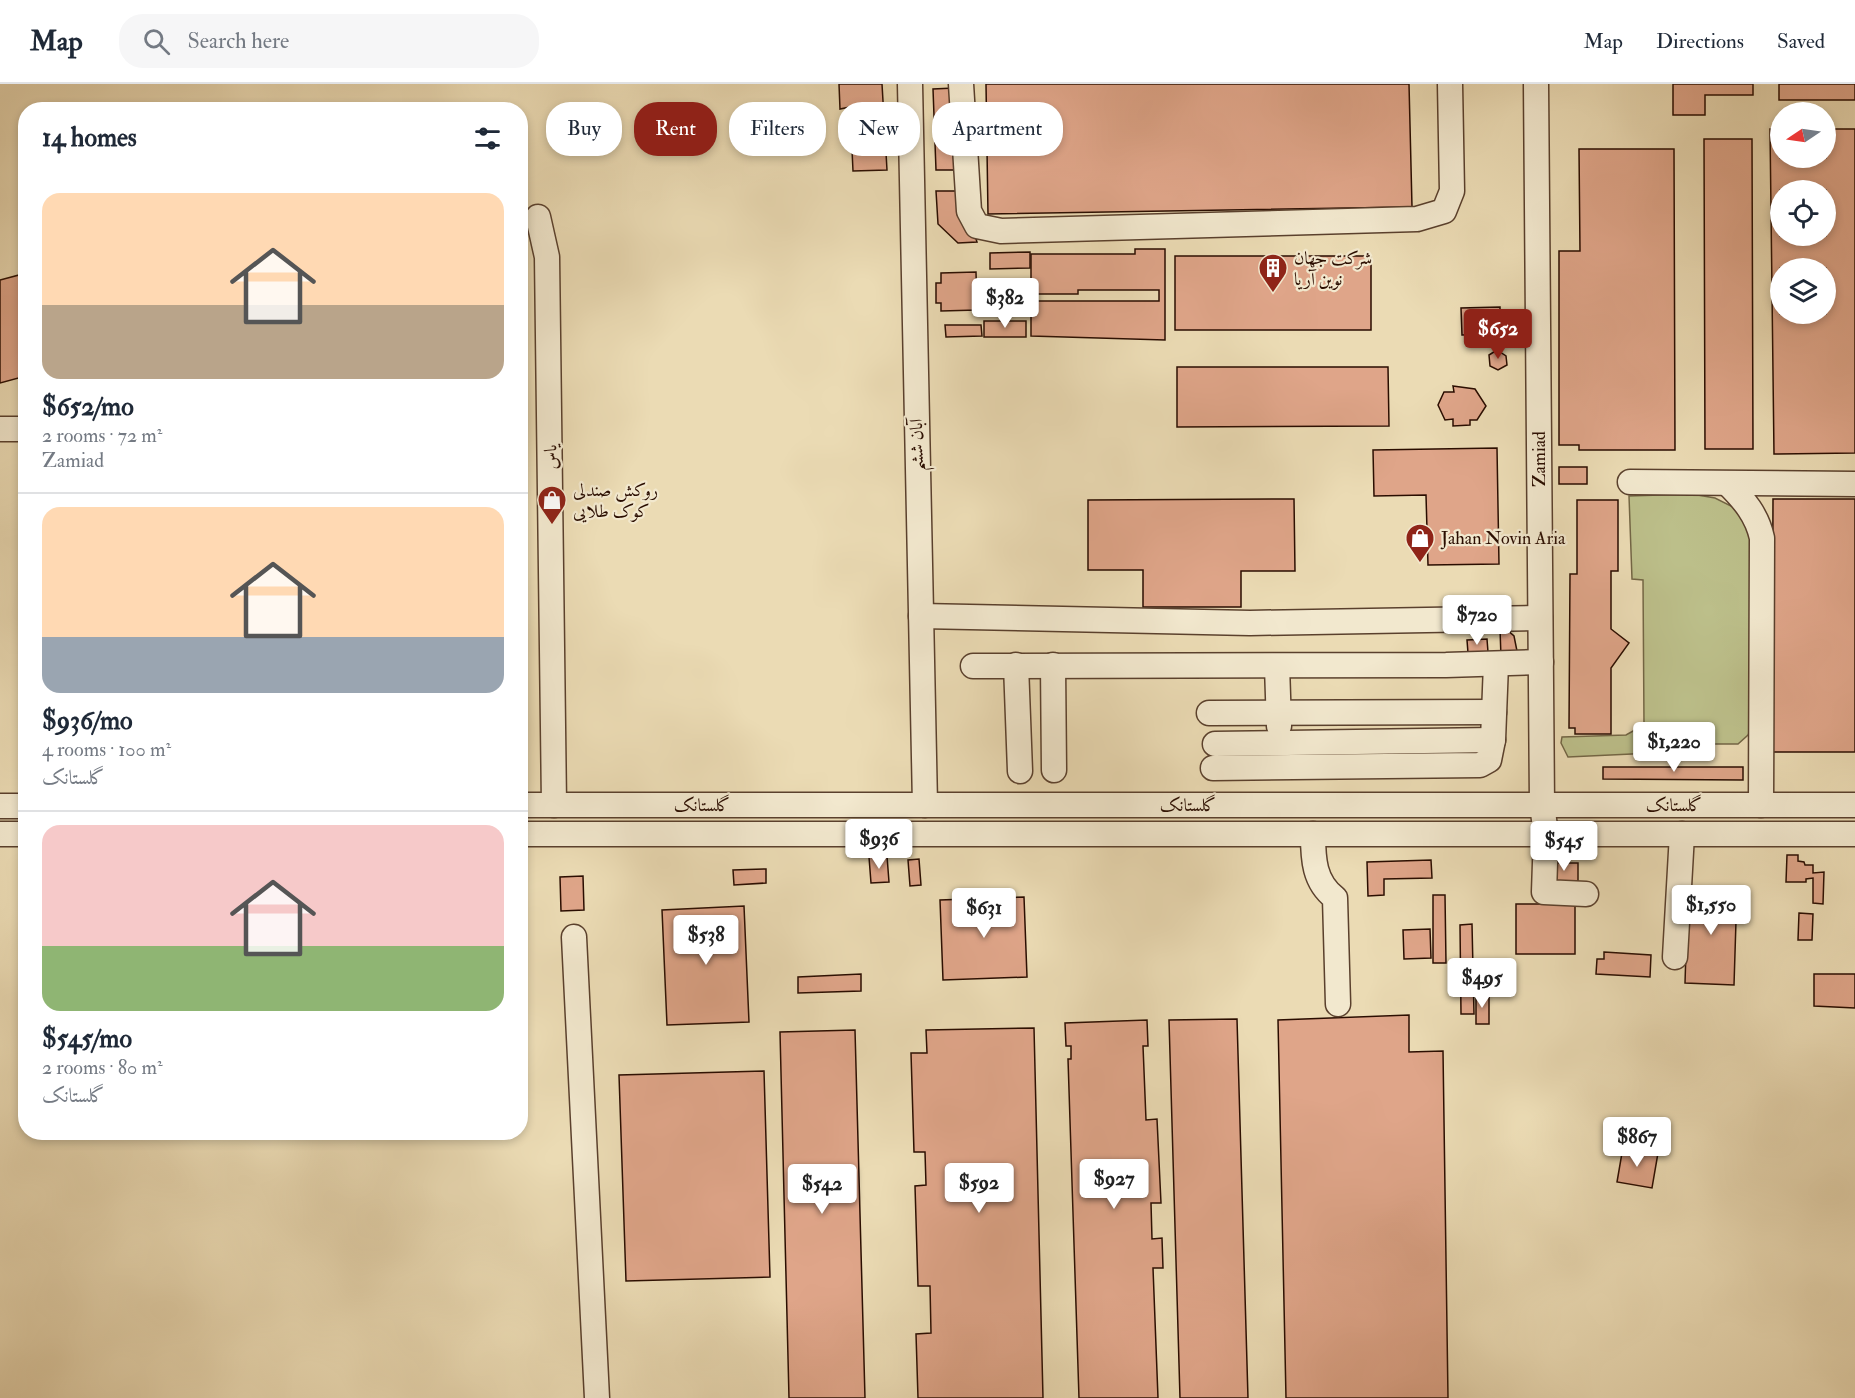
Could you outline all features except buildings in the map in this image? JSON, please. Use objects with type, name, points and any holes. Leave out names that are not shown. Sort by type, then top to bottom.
[{"type":"street","name":"آبان ششم","points":[[910,84],[925,805]]},
{"type":"street","points":[[961,84],[969,211],[977,226],[1001,231],[1418,219],[1444,211],[1452,191],[1450,84]]},
{"type":"street","name":"Zamiad","points":[[1536,84],[1542,805],[1546,834],[1544,892],[1586,894]]},
{"type":"street","name":"یاس","points":[[538,217],[547,257],[548,281],[554,805]]},
{"type":"street","points":[[0,429],[18,429]]},
{"type":"street","points":[[1630,482],[1855,484]]},
{"type":"street","points":[[1728,484],[1748,505],[1760,526],[1762,538],[1761,805]]},
{"type":"street","points":[[921,616],[1250,623],[1540,618]]},
{"type":"street","points":[[973,666],[1277,666],[1541,662]]},
{"type":"street","points":[[1213,768],[1480,765],[1489,760],[1493,740],[1496,664]]},
{"type":"street","points":[[1016,665],[1020,771]]},
{"type":"street","points":[[1053,665],[1054,770]]},
{"type":"street","points":[[1277,666],[1280,768]]},
{"type":"street","points":[[1209,713],[1494,712]]},
{"type":"street","points":[[1215,744],[1493,740]]},
{"type":"street","name":"گلستانک","points":[[528,805],[1855,805]]},
{"type":"street","points":[[0,806],[18,806]]},
{"type":"street","points":[[0,834],[18,834]]},
{"type":"street","name":"گلستانک","points":[[528,834],[1855,834]]},
{"type":"street","points":[[1313,834],[1317,871],[1323,889],[1335,897],[1338,1004]]},
{"type":"street","points":[[1675,957],[1682,834]]},
{"type":"street","points":[[574,937],[597,1398]]},
{"type":"green space","points":[[1692,494],[1715,498],[1735,508],[1754,537],[1755,720],[1748,735],[1738,744],[1674,744],[1674,752],[1568,757],[1561,743],[1562,737],[1626,735],[1644,725],[1643,580],[1632,579],[1629,496]]},
{"type":"place","name":"شرکت جهان نوین آریا","points":[[1273,294]]},
{"type":"place","name":"روکش صندلی کوک طلایی","points":[[552,526]]},
{"type":"place","name":"Jahan Novin Aria","points":[[1420,564]]}]
